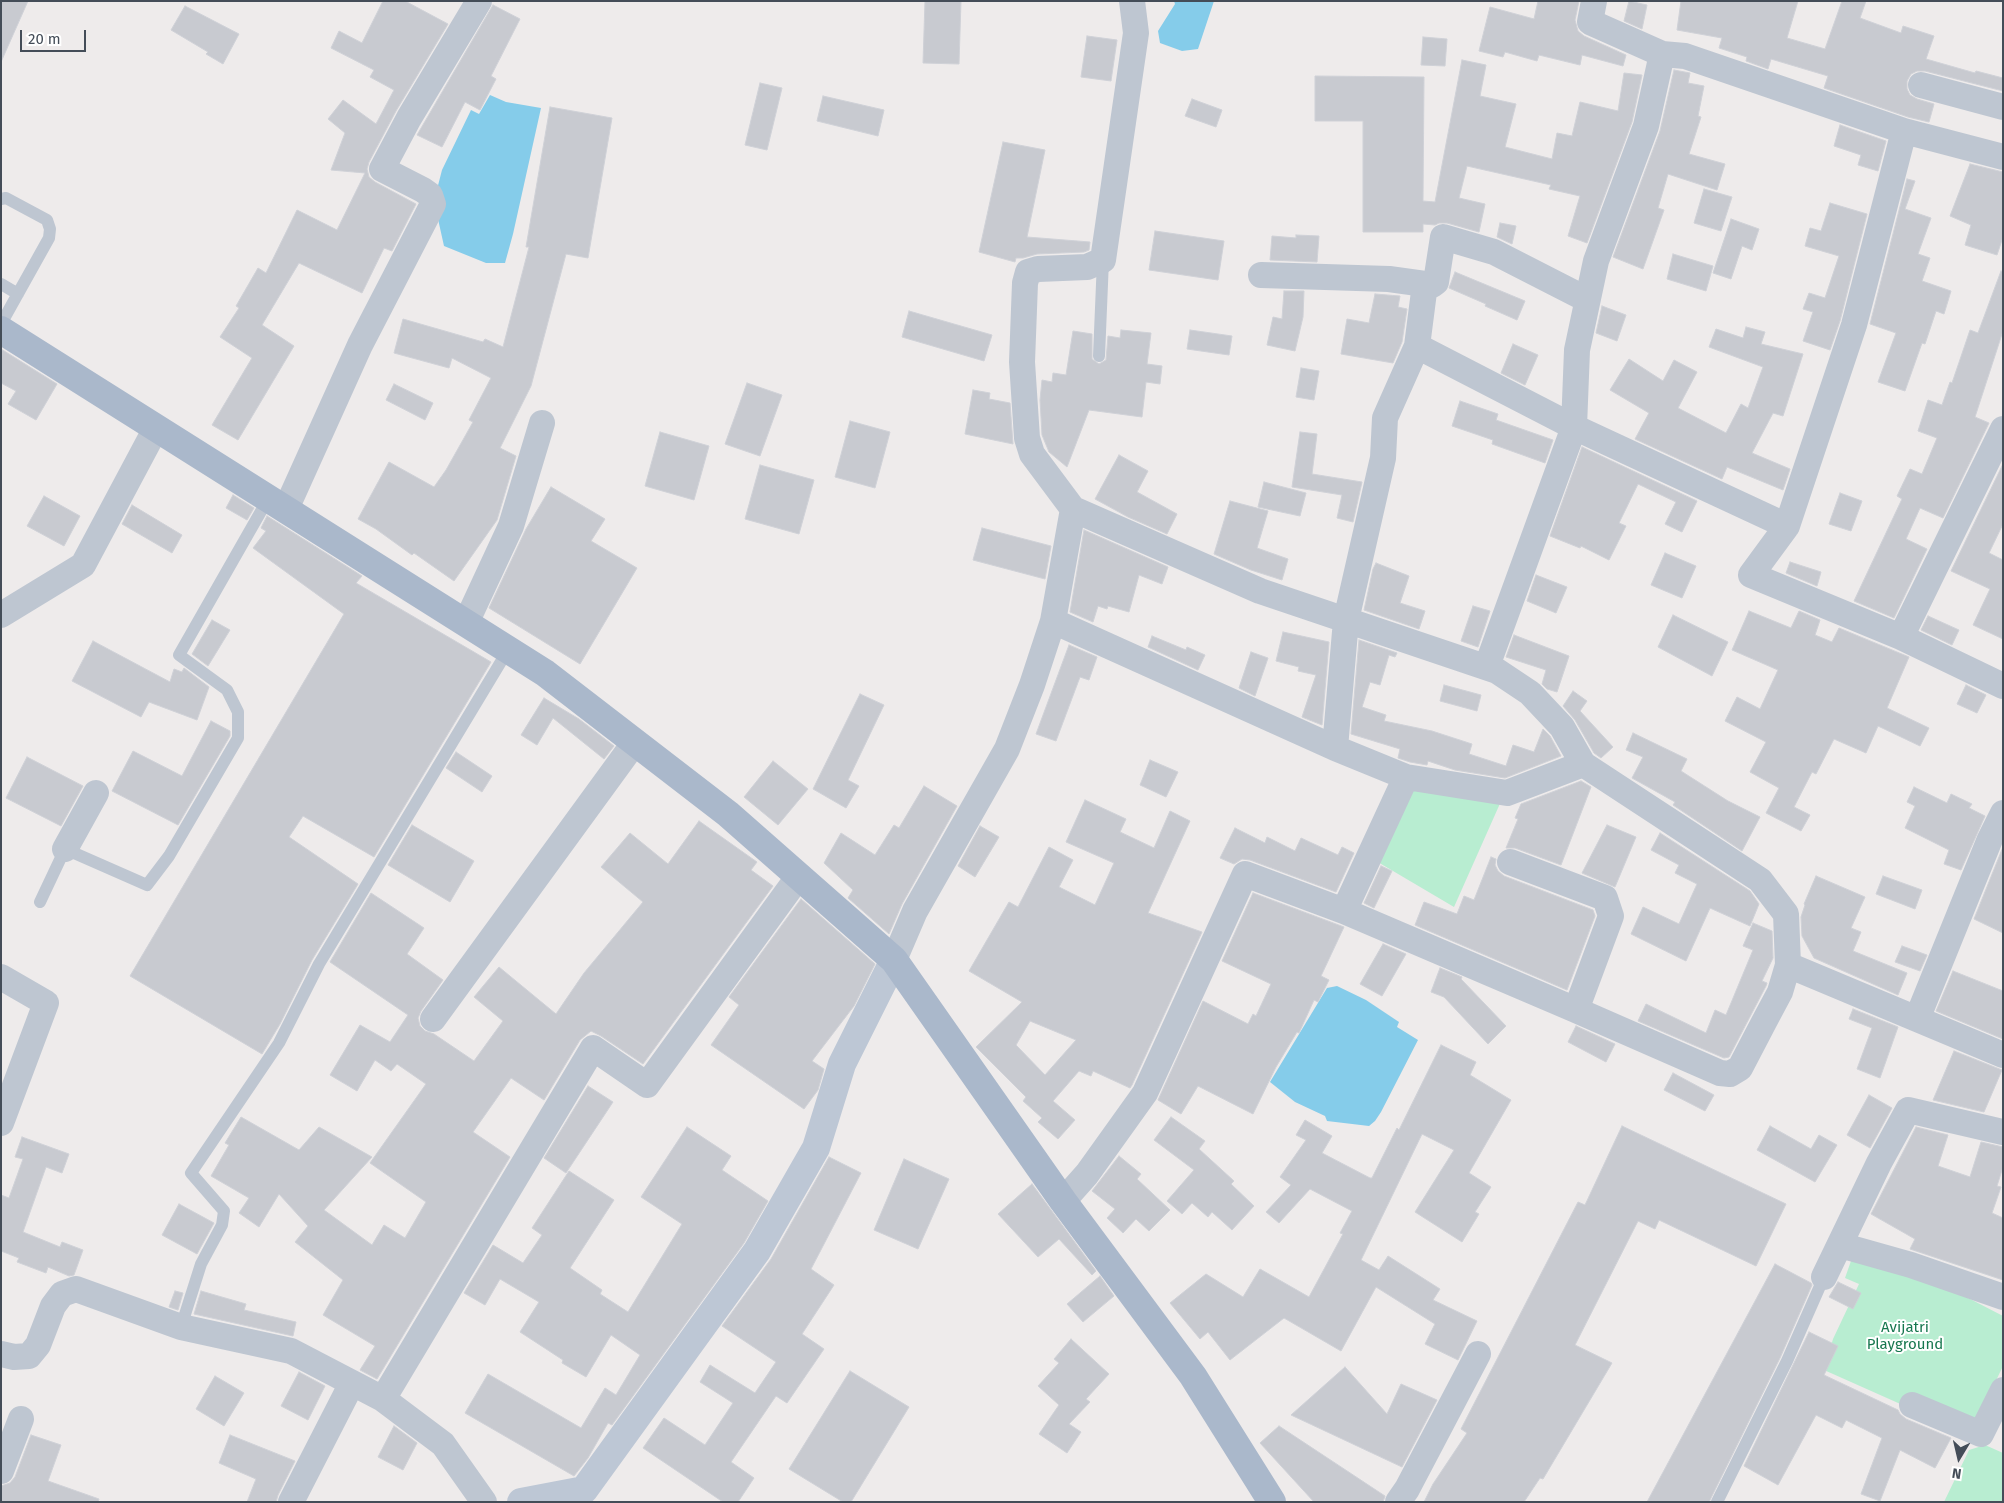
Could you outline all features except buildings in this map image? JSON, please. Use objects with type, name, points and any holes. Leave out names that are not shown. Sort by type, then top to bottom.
[{"type":"main road","points":[[1,330],[545,673],[728,814],[894,960],[1063,1201],[1193,1376],[1272,1502]]},
{"type":"street","points":[[277,504],[433,204],[430,196],[423,190],[382,170],[409,118],[479,1]]},
{"type":"street","points":[[1063,1201],[1087,1174],[1145,1093],[1245,874],[1344,911],[1720,1073],[1730,1074],[1740,1068],[1780,992],[1788,965],[1786,914],[1760,880],[1583,764],[1562,727],[1530,693],[1486,666],[1260,592],[1073,509],[1032,454],[1027,438],[1022,362],[1025,283],[1028,272],[1038,269],[1087,267],[1103,260],[1136,33],[1132,1]]},
{"type":"street","points":[[1594,1],[1590,22],[1662,54],[1685,56],[1904,131],[2003,157]]},
{"type":"street","points":[[1486,666],[1574,427],[1577,350],[1596,261],[1646,126],[1662,54]]},
{"type":"street","points":[[1921,85],[2003,107]]},
{"type":"street","points":[[1904,131],[1854,325],[1787,526],[1751,575],[1901,637],[2003,686]]},
{"type":"street","points":[[1261,275],[1389,279],[1432,285],[1436,282],[1443,237],[1494,252],[1580,296]]},
{"type":"street","points":[[1335,748],[1346,620],[1383,458],[1385,418],[1417,346],[1425,284]]},
{"type":"street","points":[[1417,346],[1574,427],[1787,526]]},
{"type":"street","points":[[466,623],[511,526],[542,423]]},
{"type":"street","points":[[1,615],[83,565],[156,428]]},
{"type":"street","points":[[1901,637],[2003,430]]},
{"type":"street","points":[[521,1502],[584,1490],[757,1250],[816,1148],[842,1064],[894,960],[915,911],[1007,749],[1032,685],[1053,622],[1073,509]]},
{"type":"street","points":[[1053,622],[1335,748],[1406,777],[1507,793],[1583,764]]},
{"type":"street","points":[[433,1019],[635,742]]},
{"type":"street","points":[[1344,911],[1406,777]]},
{"type":"street","points":[[65,849],[96,793]]},
{"type":"street","points":[[1917,1019],[1996,842],[2003,812]]},
{"type":"street","points":[[1510,862],[1605,898],[1611,916],[1576,1010]]},
{"type":"street","points":[[383,1398],[593,1048],[647,1085],[798,876]]},
{"type":"street","points":[[1788,965],[2003,1055]]},
{"type":"street","points":[[1,977],[46,1003],[1,1123]]},
{"type":"street","points":[[1824,1277],[1908,1110],[2002,1130]]},
{"type":"street","points":[[1840,1245],[1911,1265],[2003,1297]]},
{"type":"street","points":[[1,1354],[14,1357],[29,1356],[38,1345],[53,1306],[62,1294],[76,1289],[181,1327],[291,1351],[383,1398],[444,1444],[484,1502]]},
{"type":"street","points":[[1398,1502],[1407,1489],[1478,1354]]},
{"type":"street","points":[[291,1502],[352,1383]]},
{"type":"street","points":[[1912,1405],[1981,1434],[2003,1390]]},
{"type":"street","points":[[1,1471],[20,1419]]},
{"type":"lane","points":[[1,199],[6,198],[47,220],[50,229],[49,238],[1,324]]},
{"type":"lane","points":[[1099,356],[1103,260]]},
{"type":"lane","points":[[1,284],[18,294]]},
{"type":"lane","points":[[40,902],[65,849],[148,886],[169,856],[238,738],[238,712],[228,690],[179,655],[277,504]]},
{"type":"lane","points":[[181,1327],[201,1264],[222,1225],[224,1211],[191,1173],[279,1043],[319,964],[508,650]]},
{"type":"lane","points":[[1717,1502],[1787,1360],[1824,1277]]},
{"type":"green space","points":[[1407,780],[1502,799],[1454,907],[1371,858]]},
{"type":"green space","name":"Avijatri Playground","points":[[1858,1241],[2003,1316],[2003,1366],[1970,1435],[1824,1370],[1833,1339],[1859,1284],[1845,1278]]},
{"type":"green space","points":[[1985,1445],[2003,1453],[2003,1502],[1944,1502],[1969,1450]]},
{"type":"water","points":[[1174,1],[1214,1],[1198,49],[1182,51],[1160,43],[1158,31],[1175,4]]},
{"type":"water","points":[[490,95],[506,102],[541,108],[505,263],[486,263],[444,246],[434,201],[442,170],[471,110],[479,114]]},
{"type":"water","points":[[1337,986],[1366,1000],[1399,1022],[1397,1027],[1418,1040],[1381,1112],[1369,1126],[1327,1121],[1325,1116],[1295,1102],[1270,1082],[1327,988]]}]
